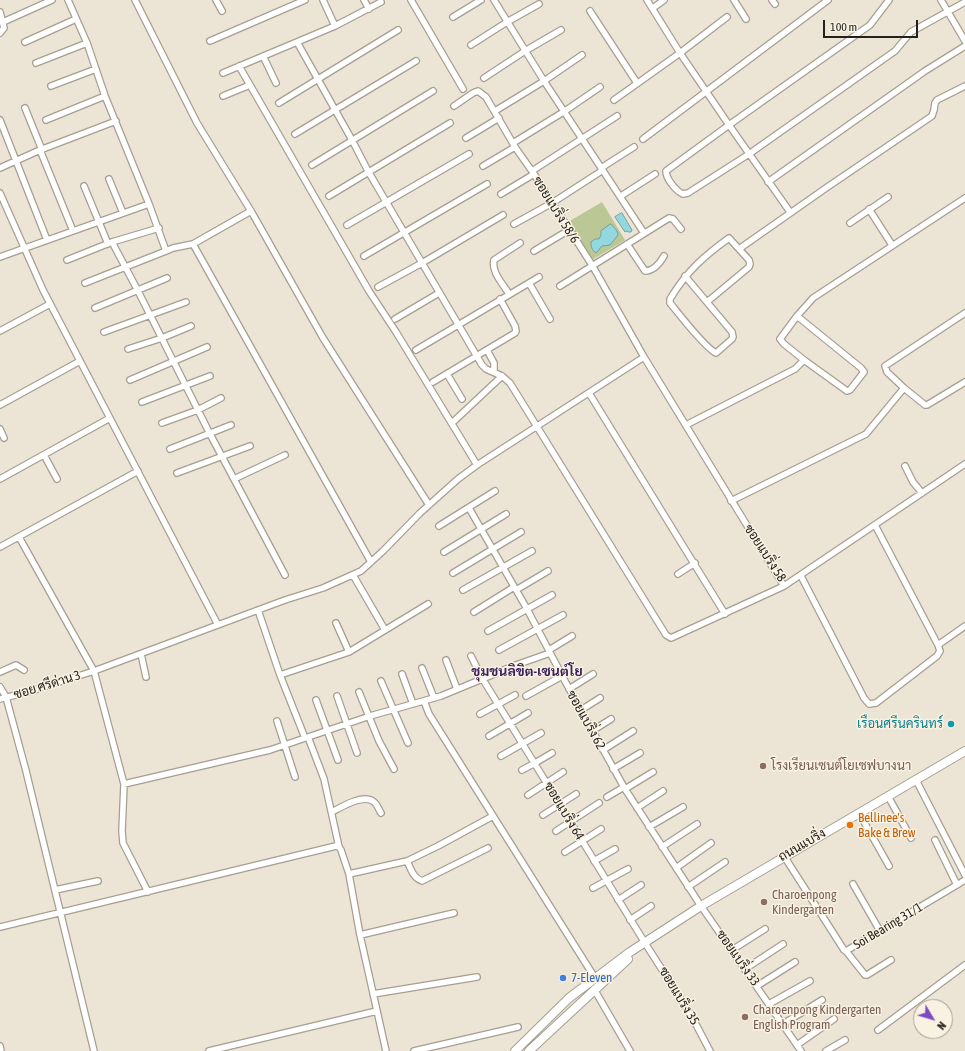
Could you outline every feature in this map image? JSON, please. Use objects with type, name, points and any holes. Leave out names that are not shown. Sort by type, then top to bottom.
[{"type":"main road","name":"ถนนแบริ่ง","points":[[515,1051],[569,998],[630,952],[700,906],[965,751]]},
{"type":"main road","name":"ถนนแบริ่ง","points":[[529,1051],[644,944]]},
{"type":"street","points":[[3,22],[52,0]]},
{"type":"street","points":[[68,0],[86,43],[105,96],[159,228],[166,251]]},
{"type":"street","points":[[135,0],[197,123],[251,211],[323,338],[430,505]]},
{"type":"street","points":[[216,0],[222,11]]},
{"type":"street","points":[[210,41],[305,0]]},
{"type":"street","points":[[323,0],[335,26]]},
{"type":"street","points":[[364,0],[368,9]]},
{"type":"street","points":[[411,0],[464,89]]},
{"type":"street","points":[[453,17],[481,0]]},
{"type":"street","points":[[494,0],[544,81],[644,233]]},
{"type":"street","points":[[647,0],[680,53],[790,212]]},
{"type":"street","points":[[653,8],[664,0]]},
{"type":"street","points":[[734,0],[746,18]]},
{"type":"street","points":[[643,139],[828,0]]},
{"type":"street","points":[[889,0],[870,25],[669,169],[666,172],[666,175],[680,193],[685,194],[749,154],[895,51],[911,32],[965,2]]},
{"type":"street","points":[[941,0],[965,41]]},
{"type":"street","points":[[223,73],[335,26],[381,2]]},
{"type":"street","points":[[471,45],[539,4]]},
{"type":"street","points":[[590,11],[637,83]]},
{"type":"street","points":[[0,12],[4,28],[0,33]]},
{"type":"street","points":[[614,100],[727,17]]},
{"type":"street","points":[[25,42],[76,19]]},
{"type":"street","points":[[279,103],[398,30]]},
{"type":"street","points":[[484,78],[525,51],[562,30]]},
{"type":"street","points":[[297,42],[352,140],[368,172],[477,356],[486,369],[494,371],[510,383],[643,600],[668,637],[671,638],[784,586]]},
{"type":"street","points":[[36,63],[86,43]]},
{"type":"street","points":[[768,182],[925,71],[965,46]]},
{"type":"street","points":[[495,111],[544,81],[582,55]]},
{"type":"street","points":[[263,56],[276,83]]},
{"type":"street","points":[[295,134],[416,61]]},
{"type":"street","points":[[239,66],[369,291],[396,332],[477,465]]},
{"type":"street","points":[[51,86],[96,69]]},
{"type":"street","points":[[223,96],[250,85]]},
{"type":"street","points":[[739,249],[790,212],[932,116],[937,100],[965,86]]},
{"type":"street","points":[[483,166],[600,87]]},
{"type":"street","points":[[312,164],[433,91]]},
{"type":"street","name":"ซอยแบริ่ง 58/6","points":[[454,106],[478,91],[486,96],[514,145],[533,172],[592,265],[644,357]]},
{"type":"street","points":[[46,120],[105,96]]},
{"type":"street","points":[[25,108],[73,231]]},
{"type":"street","points":[[501,194],[617,116]]},
{"type":"street","points":[[466,138],[499,118]]},
{"type":"street","points":[[0,120],[47,240]]},
{"type":"street","points":[[0,168],[41,150],[116,121]]},
{"type":"street","points":[[329,196],[450,123]]},
{"type":"street","points":[[514,224],[552,202],[634,147]]},
{"type":"street","points":[[347,225],[469,154]]},
{"type":"street","points":[[620,196],[654,174]]},
{"type":"street","points":[[109,179],[123,213]]},
{"type":"street","points":[[364,256],[487,184]]},
{"type":"street","points":[[84,186],[99,222],[126,268],[221,456],[285,575]]},
{"type":"street","points":[[0,193],[50,304],[218,625]]},
{"type":"street","points":[[850,223],[888,197]]},
{"type":"street","points":[[797,316],[864,372],[849,392],[804,360],[780,339],[797,316],[817,294],[965,198]]},
{"type":"street","points":[[0,257],[149,204]]},
{"type":"street","points":[[869,209],[892,245]]},
{"type":"street","points":[[85,283],[126,268],[173,248],[193,244],[251,211]]},
{"type":"street","points":[[378,287],[503,215]]},
{"type":"street","points":[[560,286],[669,218],[673,219],[681,229]]},
{"type":"street","points":[[67,260],[110,243],[159,228]]},
{"type":"street","points":[[534,251],[569,230]]},
{"type":"street","points":[[685,276],[707,302],[728,326],[733,335],[732,339],[716,353],[710,349],[670,303],[670,299],[685,276],[692,268],[729,238],[739,249],[750,262],[749,267],[707,302]]},
{"type":"street","points":[[509,294],[494,271],[494,260],[520,243]]},
{"type":"street","points":[[193,244],[372,562]]},
{"type":"street","points":[[627,244],[645,271],[652,270],[664,256]]},
{"type":"street","points":[[416,350],[539,277]]},
{"type":"street","points":[[96,308],[167,278]]},
{"type":"street","points":[[529,283],[550,319]]},
{"type":"street","points":[[395,319],[439,294]]},
{"type":"street","points":[[433,382],[512,336],[516,331],[515,326],[500,299]]},
{"type":"street","points":[[104,332],[186,302]]},
{"type":"street","points":[[0,331],[50,304]]},
{"type":"street","points":[[965,312],[885,366],[887,372],[904,388],[927,405],[965,382]]},
{"type":"street","points":[[128,350],[191,326]]},
{"type":"street","points":[[130,380],[207,347]]},
{"type":"street","points":[[487,350],[494,363],[494,371]]},
{"type":"street","name":"ซอย ศรีด่าน 3","points":[[3,698],[31,691],[94,671],[258,610],[324,588],[361,571],[458,479],[477,465],[644,357]]},
{"type":"street","name":"ซอยแบริ่ง 58","points":[[644,357],[784,586],[801,576],[965,464]]},
{"type":"street","points":[[686,425],[792,372],[804,360]]},
{"type":"street","points":[[0,405],[80,361]]},
{"type":"street","points":[[447,374],[462,399]]},
{"type":"street","points":[[142,402],[210,376]]},
{"type":"street","points":[[452,423],[502,376]]},
{"type":"street","points":[[732,501],[866,434],[904,388]]},
{"type":"street","points":[[589,393],[725,614]]},
{"type":"street","points":[[162,423],[198,410],[221,398]]},
{"type":"street","points":[[0,479],[110,418]]},
{"type":"street","points":[[170,449],[231,426]]},
{"type":"street","points":[[0,429],[4,438]]},
{"type":"street","points":[[178,473],[250,446]]},
{"type":"street","points":[[44,455],[57,479]]},
{"type":"street","points":[[234,480],[285,455]]},
{"type":"street","points":[[905,466],[913,482],[922,493]]},
{"type":"street","points":[[0,547],[138,471]]},
{"type":"street","points":[[439,526],[495,492]]},
{"type":"street","name":"ซอยแบริ่ง 62","points":[[469,508],[527,609],[624,788],[700,906]]},
{"type":"street","points":[[444,552],[506,514]]},
{"type":"street","points":[[801,576],[864,698],[870,704],[876,703],[937,656],[940,651],[875,525]]},
{"type":"street","points":[[453,573],[521,532]]},
{"type":"street","points":[[19,537],[94,671],[124,784],[122,831],[123,843],[148,892]]},
{"type":"street","points":[[463,590],[532,551]]},
{"type":"street","points":[[678,574],[694,563]]},
{"type":"street","points":[[474,612],[548,571]]},
{"type":"street","points":[[353,575],[385,630]]},
{"type":"street","points":[[488,631],[552,595]]},
{"type":"street","points":[[280,675],[349,652],[428,604]]},
{"type":"street","points":[[258,610],[280,675],[324,779],[339,848],[349,874],[360,935],[386,1051]]},
{"type":"street","points":[[499,650],[563,615]]},
{"type":"street","points":[[336,623],[349,652]]},
{"type":"street","points":[[938,645],[965,626]]},
{"type":"street","points":[[124,784],[270,750],[370,716],[434,698],[549,651],[572,636]]},
{"type":"street","points":[[141,654],[146,677]]},
{"type":"street","name":"ซอยแบริ่ง 64","points":[[471,656],[482,679],[547,782],[644,944]]},
{"type":"street","points":[[446,660],[457,689]]},
{"type":"street","points":[[0,672],[16,665],[24,670]]},
{"type":"street","points":[[422,668],[434,698]]},
{"type":"street","points":[[402,674],[413,704]]},
{"type":"street","points":[[569,689],[594,674]]},
{"type":"street","points":[[526,696],[562,676]]},
{"type":"street","points":[[381,681],[408,743]]},
{"type":"street","points":[[0,687],[26,771],[94,1051]]},
{"type":"street","points":[[359,692],[379,741],[394,769]]},
{"type":"street","points":[[480,714],[515,695]]},
{"type":"street","points":[[337,696],[357,753]]},
{"type":"street","points":[[581,710],[600,698]]},
{"type":"street","points":[[316,700],[338,760]]},
{"type":"street","points":[[424,701],[429,714],[595,978]]},
{"type":"street","points":[[489,736],[528,713]]},
{"type":"street","points":[[592,731],[611,719]]},
{"type":"street","points":[[277,721],[295,777]]},
{"type":"street","points":[[603,750],[633,731]]},
{"type":"street","points":[[502,756],[541,733]]},
{"type":"street","points":[[522,770],[552,753]]},
{"type":"street","points":[[614,769],[640,753]]},
{"type":"street","points":[[528,795],[563,772]]},
{"type":"street","points":[[607,797],[653,772]]},
{"type":"street","points":[[916,780],[965,875]]},
{"type":"street","points":[[637,808],[663,791]]},
{"type":"street","points":[[543,815],[576,794]]},
{"type":"street","points":[[888,796],[911,838]]},
{"type":"street","points":[[332,812],[354,801],[368,799],[374,802],[380,813]]},
{"type":"street","points":[[556,831],[599,803]]},
{"type":"street","points":[[649,827],[683,807]]},
{"type":"street","points":[[859,812],[889,866]]},
{"type":"street","points":[[349,874],[407,861],[493,816]]},
{"type":"street","points":[[662,846],[697,824]]},
{"type":"street","points":[[565,852],[601,829]]},
{"type":"street","points":[[934,840],[957,885]]},
{"type":"street","points":[[676,868],[711,843]]},
{"type":"street","points":[[0,927],[336,846],[339,848]]},
{"type":"street","points":[[407,861],[414,875],[422,881],[488,848]]},
{"type":"street","points":[[594,861],[615,849]]},
{"type":"street","name":"Soi Bearing 31/1","points":[[784,856],[846,951],[965,880]]},
{"type":"street","points":[[688,887],[725,862]]},
{"type":"street","points":[[593,888],[628,869]]},
{"type":"street","points":[[55,890],[98,881]]},
{"type":"street","points":[[853,884],[880,931]]},
{"type":"street","points":[[618,900],[641,886]]},
{"type":"street","points":[[630,920],[651,906]]},
{"type":"street","name":"ซอยแบริ่ง 33","points":[[700,906],[801,1051]]},
{"type":"street","points":[[360,935],[454,913]]},
{"type":"street","points":[[732,950],[765,929]]},
{"type":"street","name":"ซอยแบริ่ง 35","points":[[644,944],[691,1015],[710,1051]]},
{"type":"street","points":[[745,969],[783,944]]},
{"type":"street","points":[[846,951],[862,974],[865,975],[891,960]]},
{"type":"street","points":[[757,986],[794,962]]},
{"type":"street","points":[[878,1030],[965,965]]},
{"type":"street","points":[[373,994],[477,977]]},
{"type":"street","points":[[769,1004],[810,981]]},
{"type":"street","points":[[594,990],[630,1051]]},
{"type":"street","points":[[783,1024],[822,1000]]},
{"type":"street","points":[[209,1051],[377,1011]]},
{"type":"street","points":[[797,1044],[834,1019]]},
{"type":"street","points":[[414,1051],[518,1027]]},
{"type":"street","points":[[826,1051],[845,1040]]},
{"type":"street","points":[[0,1046],[1,1051]]},
{"type":"green space","points":[[602,202],[625,240],[592,260],[568,222]]},
{"type":"water","points":[[622,213],[632,230],[631,232],[625,232],[615,217]]},
{"type":"water","points":[[611,224],[617,231],[618,235],[610,245],[602,246],[596,253],[592,248],[591,242],[595,239],[599,239],[601,231]]},
{"type":"place","name":"เรือนศรีนครินทร์","points":[[951,724]]},
{"type":"place","name":"โรงเรียนเซนต์โยเซฟบางนา","points":[[763,766]]},
{"type":"place","name":"Bellinee's Bake & Brew","points":[[850,825]]},
{"type":"place","name":"Charoenpong Kindergarten","points":[[764,902]]},
{"type":"place","name":"7-Eleven","points":[[563,978]]},
{"type":"place","name":"Charoenpong Kindergarten English Program","points":[[745,1017]]},
{"type":"district","name":"ชุมชนลิขิต-เซนต์โย","points":[[527,672]]}]
